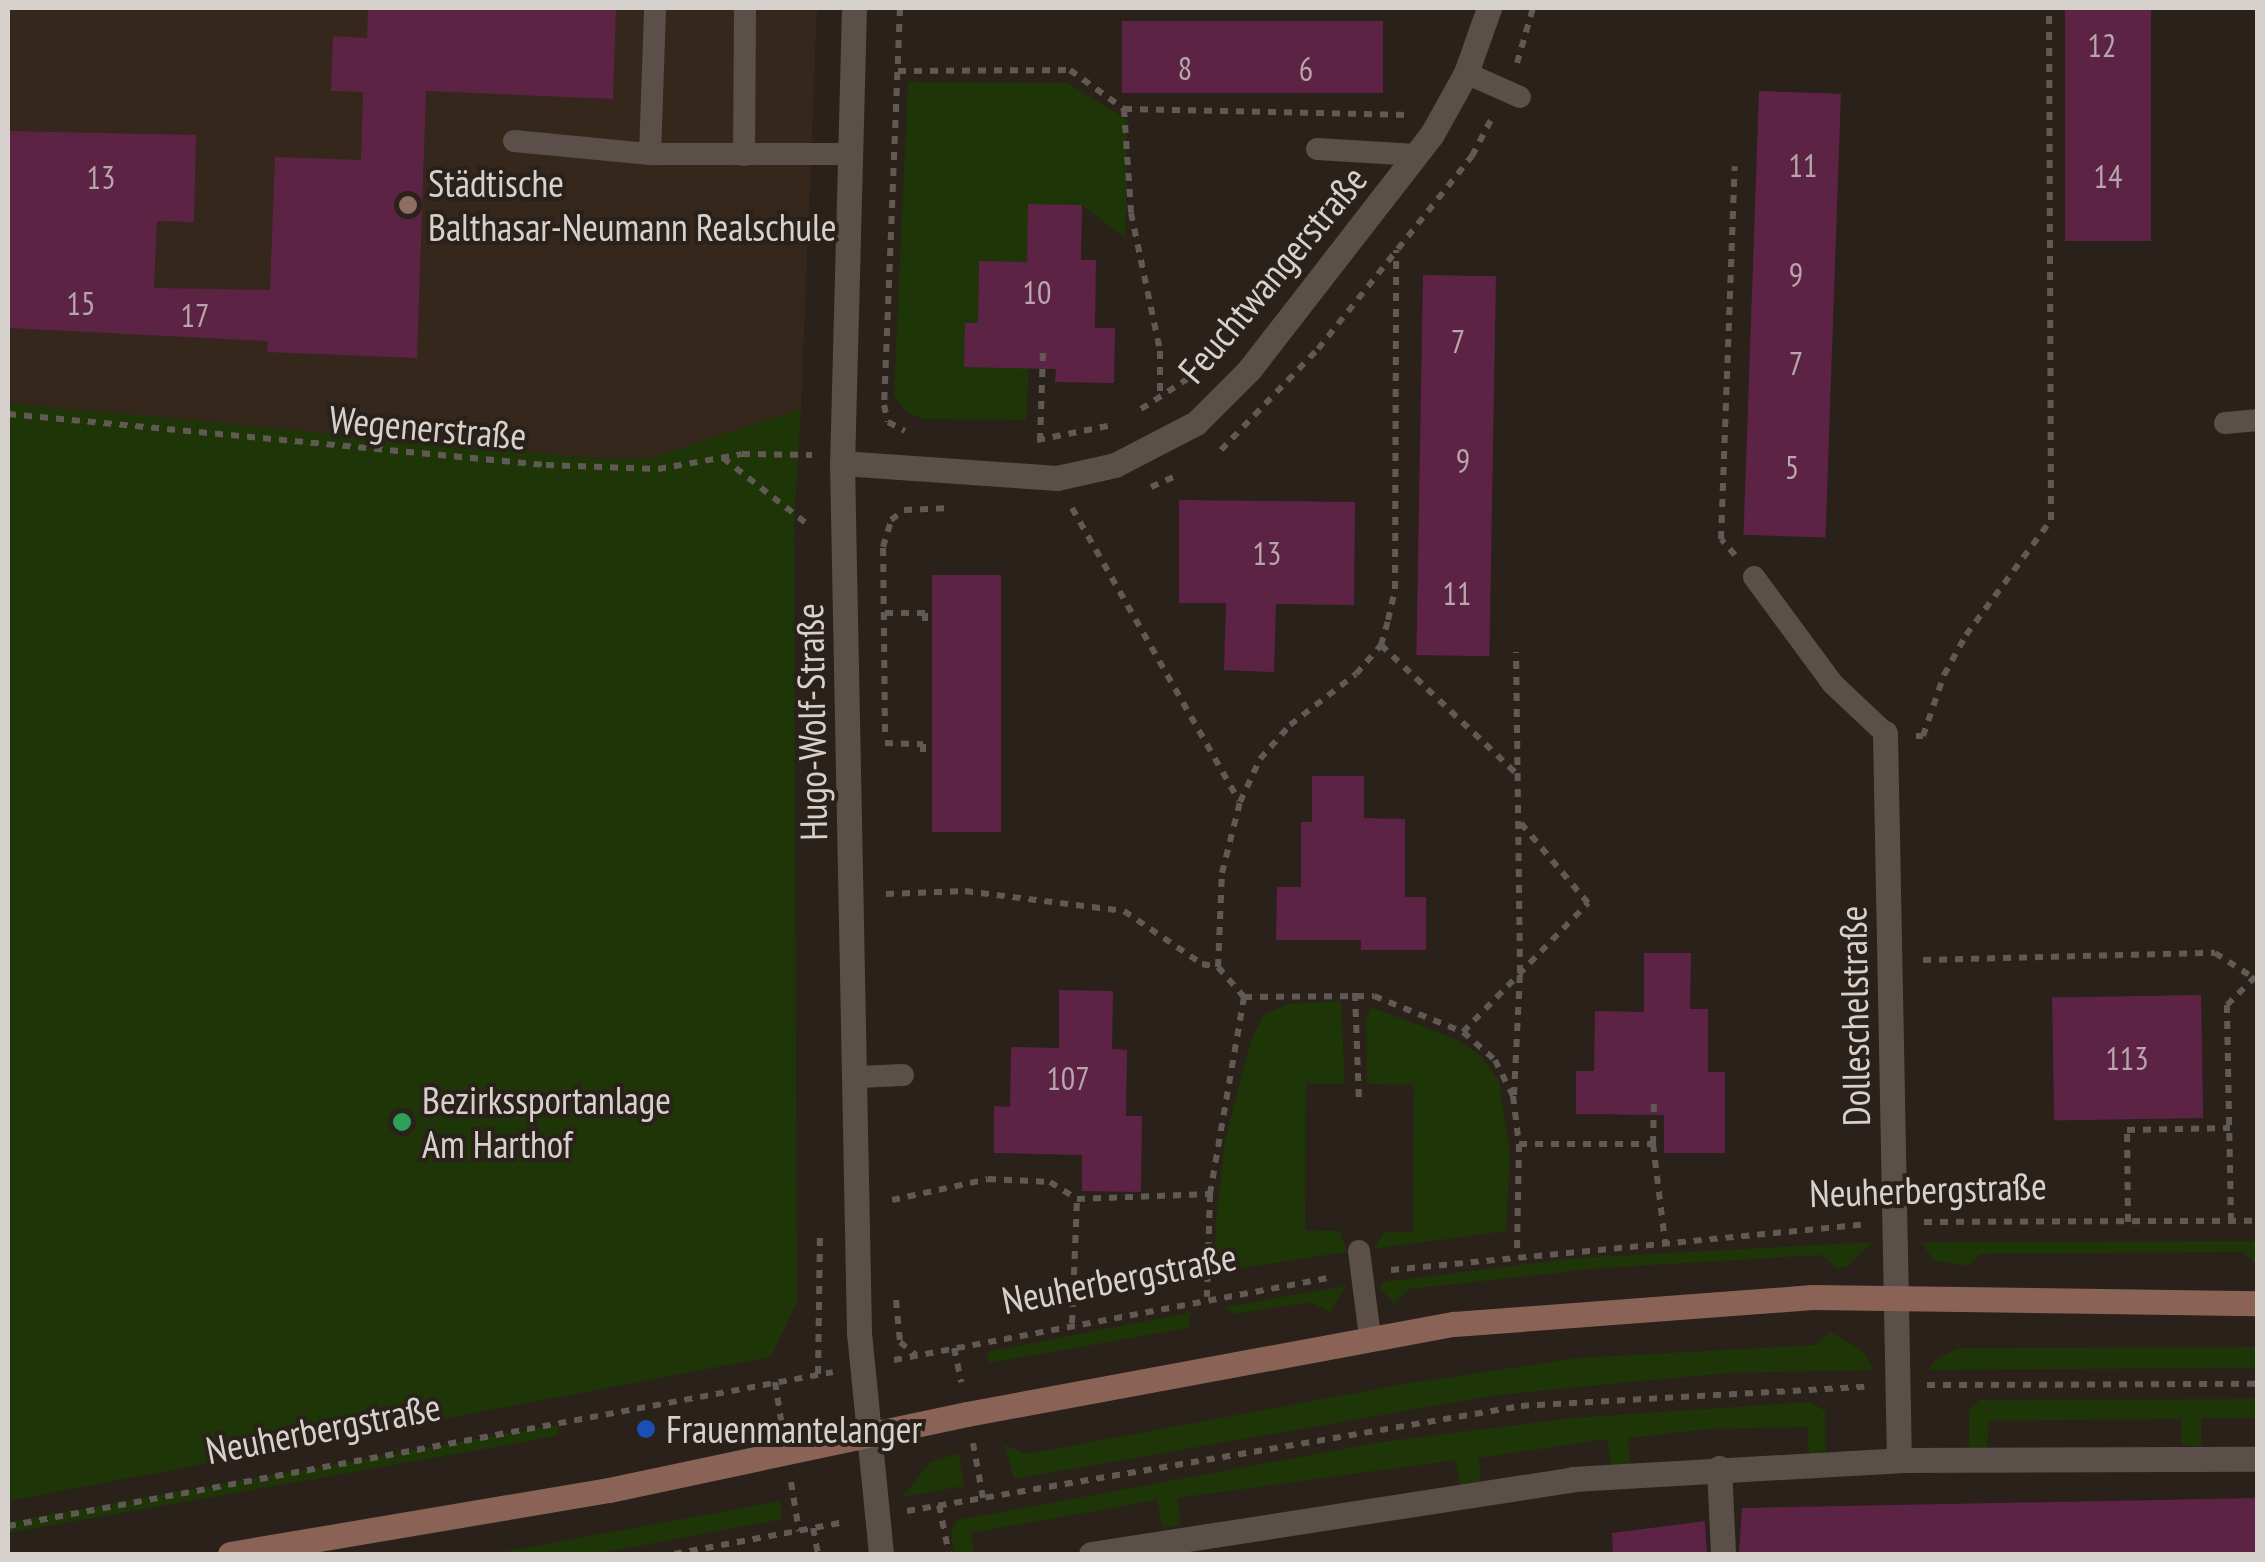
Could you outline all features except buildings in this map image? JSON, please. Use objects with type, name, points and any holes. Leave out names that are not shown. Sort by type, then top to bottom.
[{"type":"main road","points":[[230,1554],[609,1490],[1370,1337],[1557,1312],[1897,1296],[2258,1302]]},
{"type":"street","name":"Hugo-Wolf-Straße","points":[[854,8],[842,463],[862,1366],[870,1435]]},
{"type":"street","name":"Feuchtwangerstraße","points":[[842,463],[1038,478],[1115,464],[1196,423],[1249,370],[1417,155],[1466,74],[1489,8]]},
{"type":"street","name":"Dolleschelstraße","points":[[1885,733],[1897,1296]]},
{"type":"street","points":[[1897,1296],[1899,1460]]},
{"type":"street","points":[[870,1435],[881,1554]]},
{"type":"street","points":[[1091,1554],[1148,1549],[1573,1479],[1899,1460],[2258,1460]]},
{"type":"street","points":[[1719,1468],[1723,1554]]},
{"type":"lane","points":[[650,154],[649,29],[655,8]]},
{"type":"lane","points":[[744,155],[745,8]]},
{"type":"lane","points":[[1466,74],[1513,94]]},
{"type":"lane","points":[[514,141],[650,154],[849,154]]},
{"type":"lane","points":[[1317,149],[1417,155]]},
{"type":"lane","points":[[2225,424],[2258,420]]},
{"type":"lane","points":[[1754,577],[1833,684],[1885,733]]},
{"type":"lane","points":[[858,1077],[903,1075]]},
{"type":"lane","points":[[1359,1262],[1370,1337]]},
{"type":"path","points":[[900,8],[884,404],[888,422],[918,432]]},
{"type":"path","points":[[1207,458],[1271,405],[1472,156],[1513,94],[1533,8]]},
{"type":"path","points":[[1885,733],[1923,736],[1944,675],[1966,636],[2051,520],[2050,8]]},
{"type":"path","points":[[898,70],[1070,70],[1124,109],[1410,116]]},
{"type":"path","points":[[1380,152],[1420,101]]},
{"type":"path","points":[[1124,109],[1131,213],[1160,351],[1160,399]]},
{"type":"path","points":[[1735,166],[1721,539],[1754,577]]},
{"type":"path","points":[[1207,1296],[1210,1194],[1244,998],[1218,966],[1222,873],[1240,802],[1260,760],[1290,725],[1356,674],[1382,645],[1395,589],[1396,250]]},
{"type":"path","points":[[1038,478],[1035,440],[1042,352]]},
{"type":"path","points":[[1035,440],[1114,425],[1203,368]]},
{"type":"path","name":"Wegenerstraße","points":[[8,414],[546,465],[658,469],[722,458],[810,454],[842,463]]},
{"type":"path","points":[[722,458],[811,527]]},
{"type":"path","points":[[1144,489],[1192,467]]},
{"type":"path","points":[[1052,509],[1082,506]]},
{"type":"path","points":[[1072,508],[1240,802]]},
{"type":"path","points":[[885,762],[883,547],[891,520],[904,510],[962,509]]},
{"type":"path","points":[[885,613],[925,614],[924,628]]},
{"type":"path","points":[[1382,645],[1518,775]]},
{"type":"path","points":[[1516,652],[1520,974],[1513,1096],[1519,1144],[1517,1253]]},
{"type":"path","points":[[885,743],[923,744],[923,756]]},
{"type":"path","points":[[1463,1032],[1588,903],[1518,820]]},
{"type":"path","points":[[886,875],[886,912]]},
{"type":"path","points":[[886,894],[965,890],[1124,911],[1202,964],[1218,966]]},
{"type":"path","points":[[1890,960],[2215,952],[2256,976],[2228,1005],[2231,1221]]},
{"type":"path","points":[[1244,998],[1355,993],[1428,1014],[1463,1032],[1496,1060],[1513,1096]]},
{"type":"path","points":[[1355,993],[1359,1101]]},
{"type":"path","points":[[1654,1100],[1654,1144],[1665,1242]]},
{"type":"path","points":[[2128,1222],[2128,1130],[2230,1128]]},
{"type":"path","points":[[1519,1144],[1654,1144]]},
{"type":"path","points":[[892,1200],[988,1179],[1050,1182],[1077,1198],[1210,1194]]},
{"type":"path","points":[[892,1182],[893,1220]]},
{"type":"path","points":[[1072,1323],[1077,1198]]},
{"type":"path","name":"Neuherbergstraße","points":[[8,1526],[917,1356],[1359,1262],[1897,1222],[2258,1221]]},
{"type":"path","points":[[895,1279],[900,1342],[917,1356]]},
{"type":"path","points":[[674,1554],[1521,1406],[1897,1386],[2258,1384]]},
{"type":"path","points":[[940,1505],[949,1554]]},
{"type":"path","points":[[813,1528],[818,1554]]},
{"type":"shaded area","name":"Städtische Balthasar-Neumann Realschule","points":[[8,8],[817,8],[801,409],[650,458],[602,459],[8,403]]},
{"type":"green space","points":[[908,82],[1068,83],[1127,120],[1126,239],[1082,205],[1029,204],[1027,262],[979,262],[978,323],[965,323],[1029,368],[1026,420],[923,419],[905,411],[894,394]]},
{"type":"green space","name":"Bezirkssportanlage Am Harthof","points":[[8,403],[602,459],[650,458],[801,409],[794,526],[797,1302],[771,1357],[8,1501]]},
{"type":"green space","points":[[1341,1001],[1345,1084],[1306,1084],[1305,1230],[1340,1231],[1347,1252],[1228,1270],[1214,1259],[1217,1210],[1225,1140],[1252,1037],[1264,1015],[1288,1004]]},
{"type":"green space","points":[[1371,1007],[1456,1039],[1481,1056],[1499,1081],[1510,1153],[1506,1231],[1373,1249],[1384,1232],[1413,1232],[1414,1085],[1367,1084],[1366,1017]]},
{"type":"green space","points":[[2257,1241],[2257,1264],[2241,1252],[1980,1254],[1969,1266],[1934,1261],[1921,1242]]},
{"type":"green space","points":[[1873,1242],[1847,1267],[1836,1268],[1822,1255],[1601,1268],[1409,1289],[1394,1304],[1380,1288],[1382,1282],[1576,1258]]},
{"type":"green space","points":[[1346,1286],[1330,1312],[1311,1302],[1234,1314],[1224,1307]]},
{"type":"green space","points":[[1192,1312],[1188,1328],[989,1363],[987,1352]]},
{"type":"green space","points":[[1830,1332],[1863,1351],[1874,1370],[1727,1373],[1496,1395],[1014,1479],[1004,1445],[1026,1454],[1404,1384],[1578,1358],[1815,1345]]},
{"type":"green space","points":[[2257,1347],[2257,1368],[1929,1370],[1935,1360],[1959,1348]]},
{"type":"green space","points":[[2257,1399],[2257,1418],[2201,1418],[2201,1446],[2182,1445],[2181,1419],[1989,1421],[1987,1451],[1969,1451],[1969,1411],[1979,1400]]},
{"type":"green space","points":[[1811,1402],[1825,1411],[1826,1452],[1809,1455],[1807,1427],[1709,1429],[1628,1438],[1630,1466],[1611,1468],[1607,1439],[1479,1458],[1481,1486],[1461,1488],[1456,1460],[1177,1498],[1181,1525],[1163,1528],[1157,1500],[971,1533],[974,1554],[955,1554],[951,1534],[957,1520],[1381,1442],[1571,1418]]},
{"type":"green space","points":[[557,1425],[559,1436],[8,1533],[8,1522]]},
{"type":"green space","points":[[959,1453],[964,1486],[902,1497],[929,1463]]},
{"type":"green space","points":[[780,1501],[782,1519],[596,1554],[492,1554]]},
{"type":"place","name":"Städtische Balthasar-Neumann Realschule","points":[[408,205]]},
{"type":"place","name":"Bezirkssportanlage Am Harthof","points":[[402,1122]]},
{"type":"place","name":"Frauenmantelanger","points":[[646,1429]]}]
